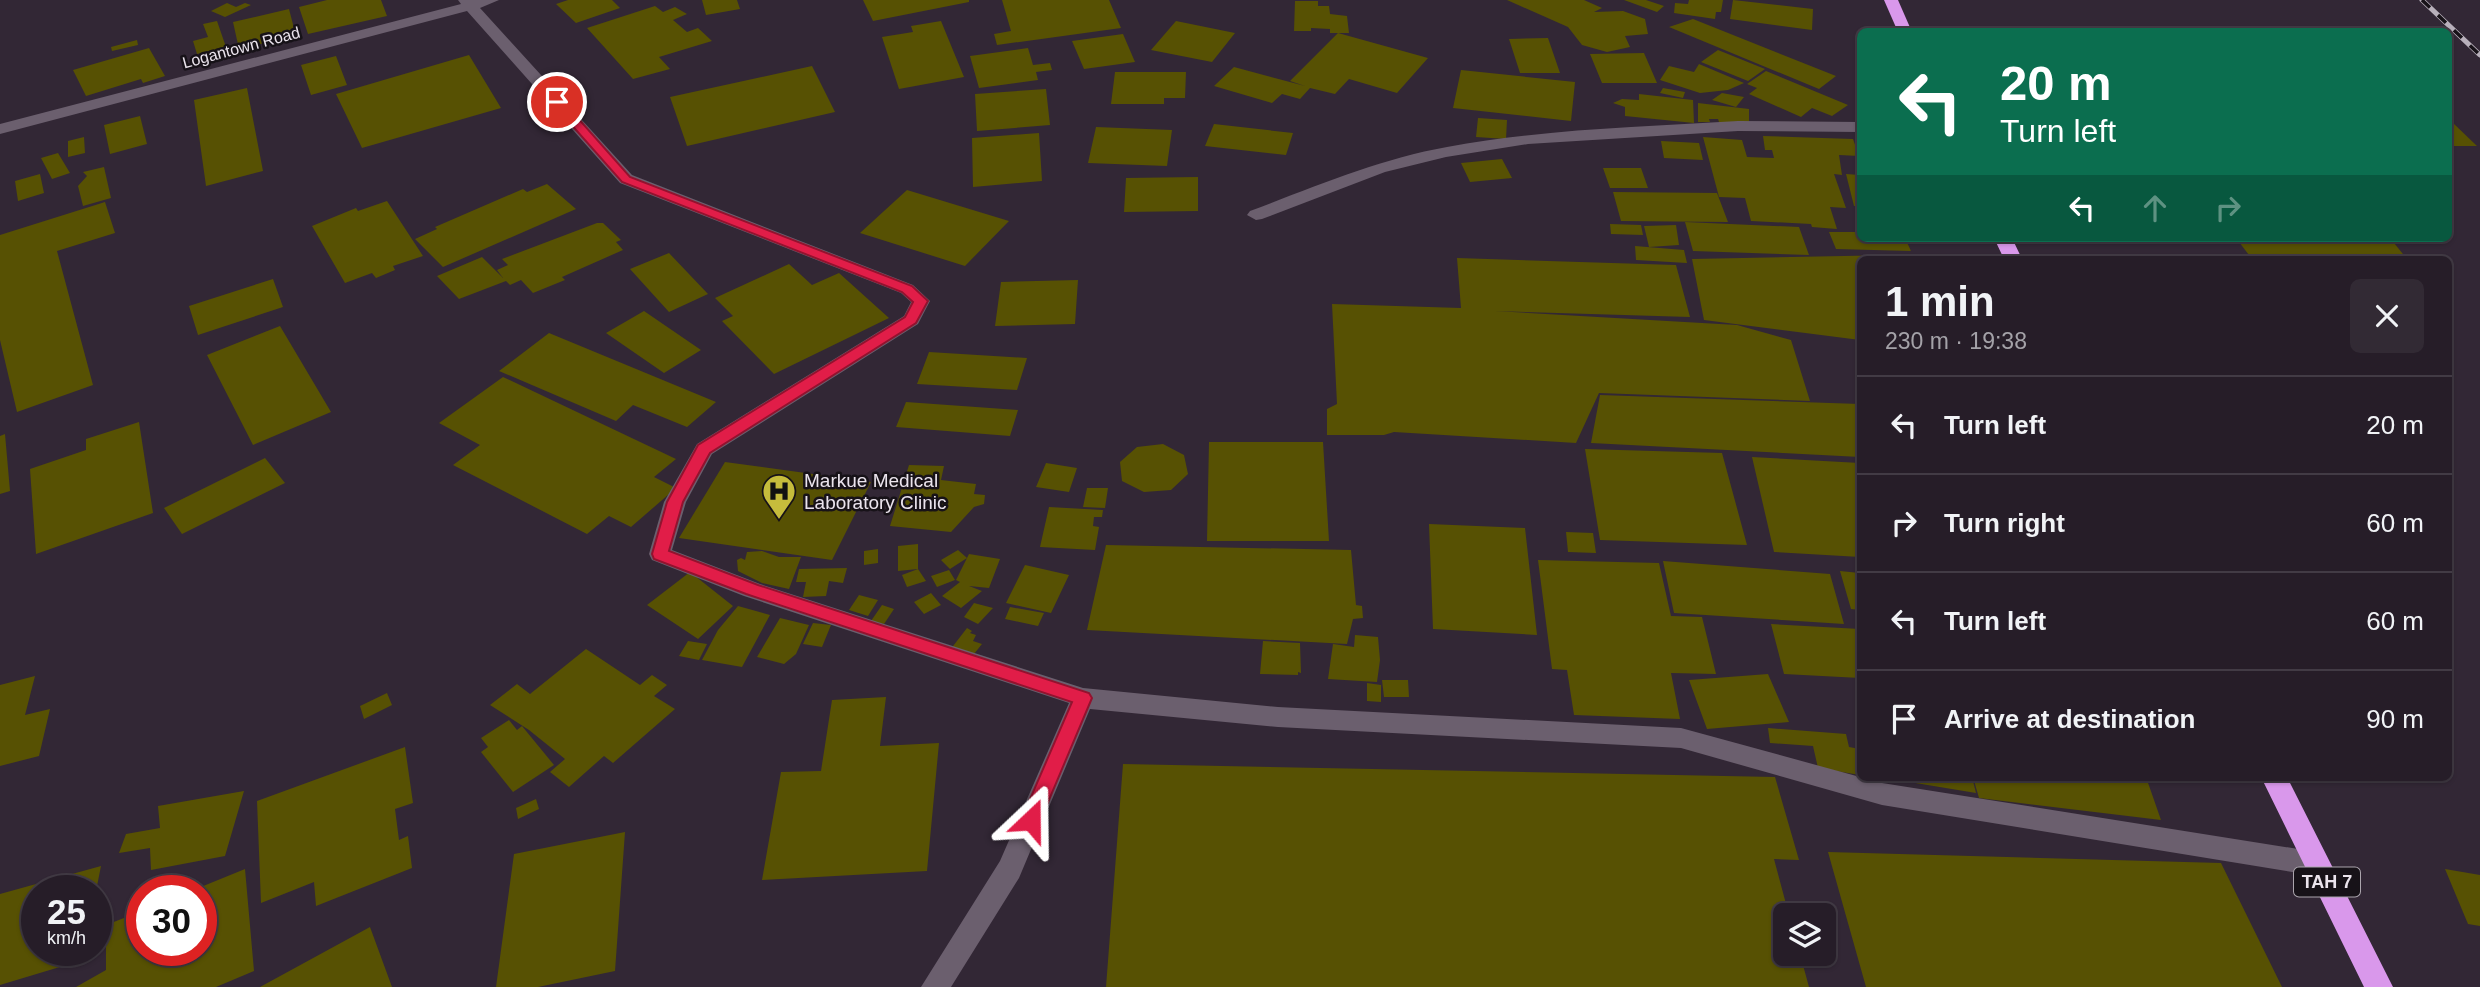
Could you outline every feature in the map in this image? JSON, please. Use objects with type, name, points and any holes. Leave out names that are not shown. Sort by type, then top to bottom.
[{"type":"highway","points":[[1891,0],[1903,28]]},
{"type":"highway","name":"TAH 7","points":[[2276,781],[2379,987]]},
{"type":"street","name":"Logantown Road","points":[[0,129],[468,2],[492,0]]},
{"type":"street","points":[[468,2],[626,179],[907,289],[921,301],[911,320],[704,449],[675,502],[660,554],[752,590],[1083,698],[1278,717],[1681,738],[1882,794],[2317,864]]},
{"type":"street","points":[[1256,215],[1379,169],[1446,152],[1528,139],[1738,127],[1857,127]]},
{"type":"street","points":[[935,987],[1010,869],[1083,698]]},
{"type":"building","points":[[327,0],[381,0],[387,16],[308,34],[299,7]]},
{"type":"building","points":[[568,0],[612,0],[620,8],[576,23],[556,4]]},
{"type":"building","points":[[702,0],[737,0],[740,9],[706,15]]},
{"type":"building","points":[[863,0],[969,0],[969,2],[873,21]]},
{"type":"building","points":[[1002,0],[1109,0],[1121,28],[997,45],[994,34],[1011,31]]},
{"type":"building","points":[[1507,0],[1584,0],[1602,8],[1594,12],[1623,11],[1645,19],[1648,34],[1625,36],[1630,47],[1607,52],[1582,45],[1568,27]]},
{"type":"building","points":[[1624,0],[1646,0],[1664,6],[1657,12]]},
{"type":"building","points":[[1689,0],[1723,0],[1721,12],[1716,12],[1715,19],[1674,13],[1675,3],[1688,4]]},
{"type":"building","points":[[1733,0],[1813,9],[1812,30],[1730,19]]},
{"type":"building","points":[[1295,1],[1318,1],[1318,6],[1329,6],[1330,14],[1347,16],[1349,33],[1330,33],[1330,29],[1311,28],[1311,31],[1294,31]]},
{"type":"building","points":[[227,3],[236,7],[245,3],[251,5],[225,17],[211,11]]},
{"type":"building","points":[[655,6],[663,12],[675,7],[687,14],[673,20],[687,32],[698,28],[712,41],[659,57],[670,69],[633,79],[587,28]]},
{"type":"building","points":[[289,9],[296,36],[239,49],[233,22]]},
{"type":"building","points":[[1693,19],[1836,76],[1819,89],[1669,27]]},
{"type":"building","points":[[217,21],[226,47],[197,54],[193,41],[208,37],[203,24]]},
{"type":"building","points":[[941,21],[964,77],[899,89],[882,37],[913,32],[911,26]]},
{"type":"building","points":[[1176,21],[1235,33],[1212,62],[1151,50]]},
{"type":"building","points":[[1338,33],[1428,58],[1397,93],[1349,79],[1335,94],[1310,88],[1300,99],[1282,94],[1272,103],[1214,86],[1234,67],[1305,86],[1290,81]]},
{"type":"building","points":[[1123,34],[1135,62],[1084,69],[1072,41]]},
{"type":"building","points":[[1548,38],[1560,73],[1520,73],[1509,39]]},
{"type":"building","points":[[137,40],[138,45],[112,51],[111,47]]},
{"type":"building","points":[[149,48],[165,76],[143,83],[141,79],[86,96],[73,70]]},
{"type":"building","points":[[1028,48],[1033,65],[1050,63],[1052,70],[1036,72],[1038,80],[979,88],[970,56]]},
{"type":"building","points":[[1718,50],[1765,69],[1748,81],[1701,62]]},
{"type":"building","points":[[1644,53],[1657,83],[1602,83],[1590,54]]},
{"type":"building","points":[[469,55],[501,108],[362,148],[336,94]]},
{"type":"building","points":[[336,56],[347,85],[311,95],[301,65]]},
{"type":"building","points":[[1699,64],[1744,83],[1728,90],[1700,93],[1660,80],[1669,66],[1694,72]]},
{"type":"building","points":[[812,66],[835,112],[687,146],[670,97]]},
{"type":"building","points":[[1461,70],[1575,82],[1571,121],[1453,108]]},
{"type":"building","points":[[1766,71],[1848,105],[1832,116],[1812,108],[1801,117],[1749,94],[1757,88],[1747,84]]},
{"type":"building","points":[[1115,72],[1186,72],[1185,98],[1164,98],[1164,104],[1111,104]]},
{"type":"building","points":[[247,88],[263,171],[206,186],[194,100]]},
{"type":"building","points":[[1663,88],[1685,92],[1683,98],[1660,93]]},
{"type":"building","points":[[1046,89],[1050,125],[977,131],[975,94]]},
{"type":"building","points":[[1722,93],[1744,97],[1736,107],[1712,100]]},
{"type":"building","points":[[1639,94],[1693,100],[1694,123],[1625,116],[1625,107],[1613,103],[1622,99],[1639,100]]},
{"type":"building","points":[[1698,103],[1749,109],[1749,122],[1719,122],[1718,119],[1709,119],[1710,122],[1698,122]]},
{"type":"building","points":[[140,116],[147,144],[110,154],[104,125]]},
{"type":"building","points":[[1478,118],[1507,120],[1506,139],[1476,137]]},
{"type":"building","points":[[2452,123],[2453,123],[2477,146],[2452,146]]},
{"type":"building","points":[[1214,124],[1293,133],[1286,155],[1205,146]]},
{"type":"building","points":[[1096,127],[1172,130],[1167,166],[1088,163]]},
{"type":"building","points":[[1039,133],[1042,181],[973,187],[972,138]]},
{"type":"building","points":[[1763,136],[1853,139],[1857,156],[1839,155],[1842,175],[1834,174],[1846,208],[1830,207],[1837,229],[1812,227],[1811,224],[1751,221],[1745,198],[1719,197],[1703,137],[1742,140],[1747,157],[1774,158],[1772,150],[1765,150]]},
{"type":"building","points":[[84,137],[85,153],[68,157],[68,141]]},
{"type":"building","points":[[1661,141],[1699,143],[1703,160],[1664,158]]},
{"type":"building","points":[[58,153],[70,173],[52,179],[41,158]]},
{"type":"building","points":[[1502,159],[1512,178],[1470,182],[1461,163]]},
{"type":"building","points":[[104,167],[111,198],[83,206],[78,186],[87,176],[83,172]]},
{"type":"building","points":[[1603,168],[1641,168],[1648,188],[1610,188]]},
{"type":"building","points":[[40,174],[44,193],[18,201],[15,181]]},
{"type":"building","points":[[1846,174],[1857,175],[1857,206],[1854,206]]},
{"type":"building","points":[[1198,177],[1198,211],[1124,212],[1126,178]]},
{"type":"building","points":[[547,184],[576,209],[443,267],[415,239],[437,229],[435,227],[523,189],[527,192]]},
{"type":"building","points":[[907,190],[1009,221],[965,266],[860,233]]},
{"type":"building","points":[[1613,192],[1717,193],[1728,222],[1621,221]]},
{"type":"building","points":[[387,201],[423,256],[393,266],[395,270],[376,278],[372,273],[345,283],[312,226],[356,208],[358,211]]},
{"type":"building","points":[[105,202],[115,233],[57,251],[93,385],[17,412],[0,340],[0,235]]},
{"type":"building","points":[[1685,222],[1799,227],[1809,255],[1693,251]]},
{"type":"building","points":[[603,223],[621,240],[616,242],[623,250],[533,293],[521,280],[510,285],[506,281],[459,299],[437,276],[482,257],[503,278],[497,270],[508,265],[502,259]]},
{"type":"building","points":[[1610,224],[1641,225],[1643,235],[1611,234]]},
{"type":"building","points":[[1676,225],[1679,245],[1649,247],[1644,226]]},
{"type":"building","points":[[1829,232],[1857,232],[1857,242],[1907,242],[1911,251],[1836,249]]},
{"type":"building","points":[[2239,242],[2393,242],[2405,256],[2250,256]]},
{"type":"building","points":[[1635,246],[1684,250],[1687,263],[1636,260]]},
{"type":"building","points":[[669,253],[708,294],[669,312],[630,269]]},
{"type":"building","points":[[1896,255],[1896,256],[1857,256],[1857,340],[1704,320],[1692,259]]},
{"type":"building","points":[[1457,258],[1676,265],[1690,317],[1495,311],[1737,325],[1791,340],[1810,401],[1599,393],[1576,443],[1394,432],[1384,435],[1327,435],[1327,409],[1337,404],[1332,304],[1461,308]]},
{"type":"building","points":[[789,264],[812,285],[839,273],[889,318],[774,374],[722,321],[733,316],[715,298]]},
{"type":"building","points":[[273,279],[283,307],[198,335],[189,306]]},
{"type":"building","points":[[1078,280],[1075,324],[995,326],[1001,282]]},
{"type":"building","points":[[644,311],[701,350],[664,373],[606,333]]},
{"type":"building","points":[[280,326],[331,412],[253,445],[207,355]]},
{"type":"building","points":[[549,333],[716,402],[687,427],[633,405],[616,421],[499,371]]},
{"type":"building","points":[[929,352],[1027,358],[1017,390],[917,384]]},
{"type":"building","points":[[503,377],[676,459],[654,477],[676,488],[631,527],[609,516],[587,534],[453,465],[480,445],[439,423]]},
{"type":"building","points":[[1600,395],[1857,404],[1857,457],[1591,443]]},
{"type":"building","points":[[906,402],[1018,410],[1010,436],[896,427]]},
{"type":"building","points":[[139,422],[153,513],[36,554],[30,469],[86,450],[86,439]]},
{"type":"building","points":[[5,434],[10,491],[0,494],[0,436]]},
{"type":"building","points":[[1209,442],[1323,442],[1329,541],[1207,541]]},
{"type":"building","points":[[1163,444],[1184,455],[1188,474],[1171,490],[1144,492],[1122,481],[1120,462],[1137,447]]},
{"type":"building","points":[[1585,449],[1722,453],[1747,545],[1600,540]]},
{"type":"building","points":[[1752,457],[1857,463],[1857,557],[1774,552]]},
{"type":"building","points":[[265,458],[285,483],[182,534],[164,508]]},
{"type":"building","name":"Markue Medical Laboratory Clinic","points":[[725,462],[871,482],[832,560],[679,538]]},
{"type":"building","points":[[1046,463],[1077,468],[1069,492],[1036,487]]},
{"type":"building","points":[[909,465],[944,466],[941,480],[976,484],[974,494],[985,495],[984,504],[974,507],[951,532],[890,526]]},
{"type":"building","points":[[1087,488],[1108,488],[1105,508],[1083,507]]},
{"type":"building","points":[[1049,507],[1103,510],[1102,517],[1094,517],[1093,526],[1099,527],[1095,550],[1040,547]]},
{"type":"building","points":[[1429,524],[1525,528],[1537,635],[1433,629]]},
{"type":"building","points":[[1566,532],[1593,533],[1596,553],[1568,552]]},
{"type":"building","points":[[918,544],[918,569],[898,571],[898,546]]},
{"type":"building","points":[[1106,545],[1351,550],[1356,605],[1362,606],[1363,618],[1353,619],[1347,644],[1087,630]]},
{"type":"building","points":[[878,549],[878,563],[864,565],[864,551]]},
{"type":"building","points":[[958,550],[967,558],[950,569],[941,560]]},
{"type":"building","points":[[762,551],[779,557],[801,557],[789,589],[762,583],[738,571],[737,560],[745,560],[747,552]]},
{"type":"building","points":[[969,554],[1000,559],[989,588],[969,586],[982,591],[961,608],[942,596],[960,582],[956,580]]},
{"type":"building","points":[[1538,560],[1659,563],[1671,616],[1702,617],[1716,674],[1671,673],[1680,719],[1574,715],[1567,670],[1552,669]]},
{"type":"building","points":[[1663,561],[1830,574],[1844,624],[1674,613]]},
{"type":"building","points":[[1025,565],[1069,575],[1051,613],[1006,603]]},
{"type":"building","points":[[847,568],[843,583],[829,581],[826,596],[803,597],[806,582],[796,582],[799,569]]},
{"type":"building","points":[[918,569],[926,581],[907,587],[902,575]]},
{"type":"building","points":[[949,570],[955,580],[937,587],[931,576]]},
{"type":"building","points":[[1840,571],[1857,573],[1857,610],[1851,609]]},
{"type":"building","points":[[690,572],[733,606],[698,639],[647,605]]},
{"type":"building","points":[[931,593],[941,605],[924,614],[914,602]]},
{"type":"building","points":[[859,595],[878,600],[868,616],[849,610]]},
{"type":"building","points":[[974,603],[993,608],[978,624],[964,617]]},
{"type":"building","points":[[882,605],[894,609],[884,624],[871,621]]},
{"type":"building","points":[[738,606],[770,615],[742,667],[702,660],[718,630]]},
{"type":"building","points":[[1010,607],[1044,613],[1038,626],[1005,619]]},
{"type":"building","points":[[780,618],[809,625],[796,654],[784,664],[757,657]]},
{"type":"building","points":[[813,623],[831,625],[822,647],[803,644]]},
{"type":"building","points":[[1771,624],[1857,629],[1857,678],[1784,674]]},
{"type":"building","points":[[967,628],[972,631],[970,633],[976,635],[973,641],[982,644],[970,659],[950,650]]},
{"type":"building","points":[[1355,635],[1378,637],[1380,660],[1377,682],[1328,679],[1333,644],[1354,647]]},
{"type":"building","points":[[688,641],[707,644],[699,660],[679,656]]},
{"type":"building","points":[[1263,641],[1300,643],[1301,673],[1260,674]]},
{"type":"building","points":[[586,649],[640,685],[652,675],[667,685],[654,696],[675,709],[613,763],[604,756],[569,787],[550,772],[565,759],[529,730],[490,705],[517,684],[530,694]]},
{"type":"building","points":[[1768,674],[1789,722],[1707,729],[1689,680]]},
{"type":"building","points":[[35,676],[25,715],[50,709],[39,756],[0,766],[0,685]]},
{"type":"building","points":[[1382,680],[1408,680],[1409,697],[1384,697]]},
{"type":"building","points":[[1367,683],[1381,685],[1381,702],[1367,701]]},
{"type":"building","points":[[387,693],[392,705],[364,719],[360,706]]},
{"type":"building","points":[[886,697],[880,746],[939,743],[927,871],[762,880],[781,772],[821,771],[832,700]]},
{"type":"building","points":[[509,720],[517,730],[522,726],[554,765],[513,792],[481,752],[488,747],[481,738]]},
{"type":"building","points":[[1768,728],[1846,734],[1849,747],[1857,748],[1857,774],[1818,768],[1813,746],[1770,743]]},
{"type":"building","points":[[405,747],[413,803],[395,809],[399,840],[408,836],[412,868],[316,906],[314,882],[261,903],[257,801]]},
{"type":"building","points":[[1123,764],[1775,777],[1799,860],[1774,859],[1786,903],[1773,903],[1773,966],[1803,966],[1809,987],[1106,987]]},
{"type":"building","points":[[1903,781],[1973,781],[1976,793]]},
{"type":"building","points":[[1974,781],[2147,781],[2161,820],[1979,798]]},
{"type":"building","points":[[244,791],[225,856],[151,870],[150,848],[119,853],[126,834],[160,828],[158,806]]},
{"type":"building","points":[[536,799],[539,809],[518,819],[516,808]]},
{"type":"building","points":[[625,832],[615,971],[538,987],[496,987],[514,854]]},
{"type":"building","points":[[1828,852],[2221,863],[2282,987],[1866,987]]},
{"type":"building","points":[[101,866],[99,875],[69,875]]},
{"type":"building","points":[[245,869],[254,971],[216,987],[76,987],[106,970],[106,966],[112,966],[112,923],[126,917],[126,966],[217,966],[217,880]]},
{"type":"building","points":[[2445,869],[2480,875],[2480,926],[2468,924]]},
{"type":"building","points":[[21,888],[21,966],[63,966],[0,985],[0,894]]},
{"type":"building","points":[[370,927],[392,987],[260,987]]},
{"type":"railway","points":[[2422,0],[2452,28]]},
{"type":"railway","points":[[2452,28],[2480,55]]},
{"type":"place","name":"Markue Medical Laboratory Clinic","points":[[779,521]]},
{"type":"route","points":[[557,102],[626,179],[907,289],[921,301],[911,320],[704,449],[675,502],[660,554],[752,590],[1083,698],[1031,820]]}]
